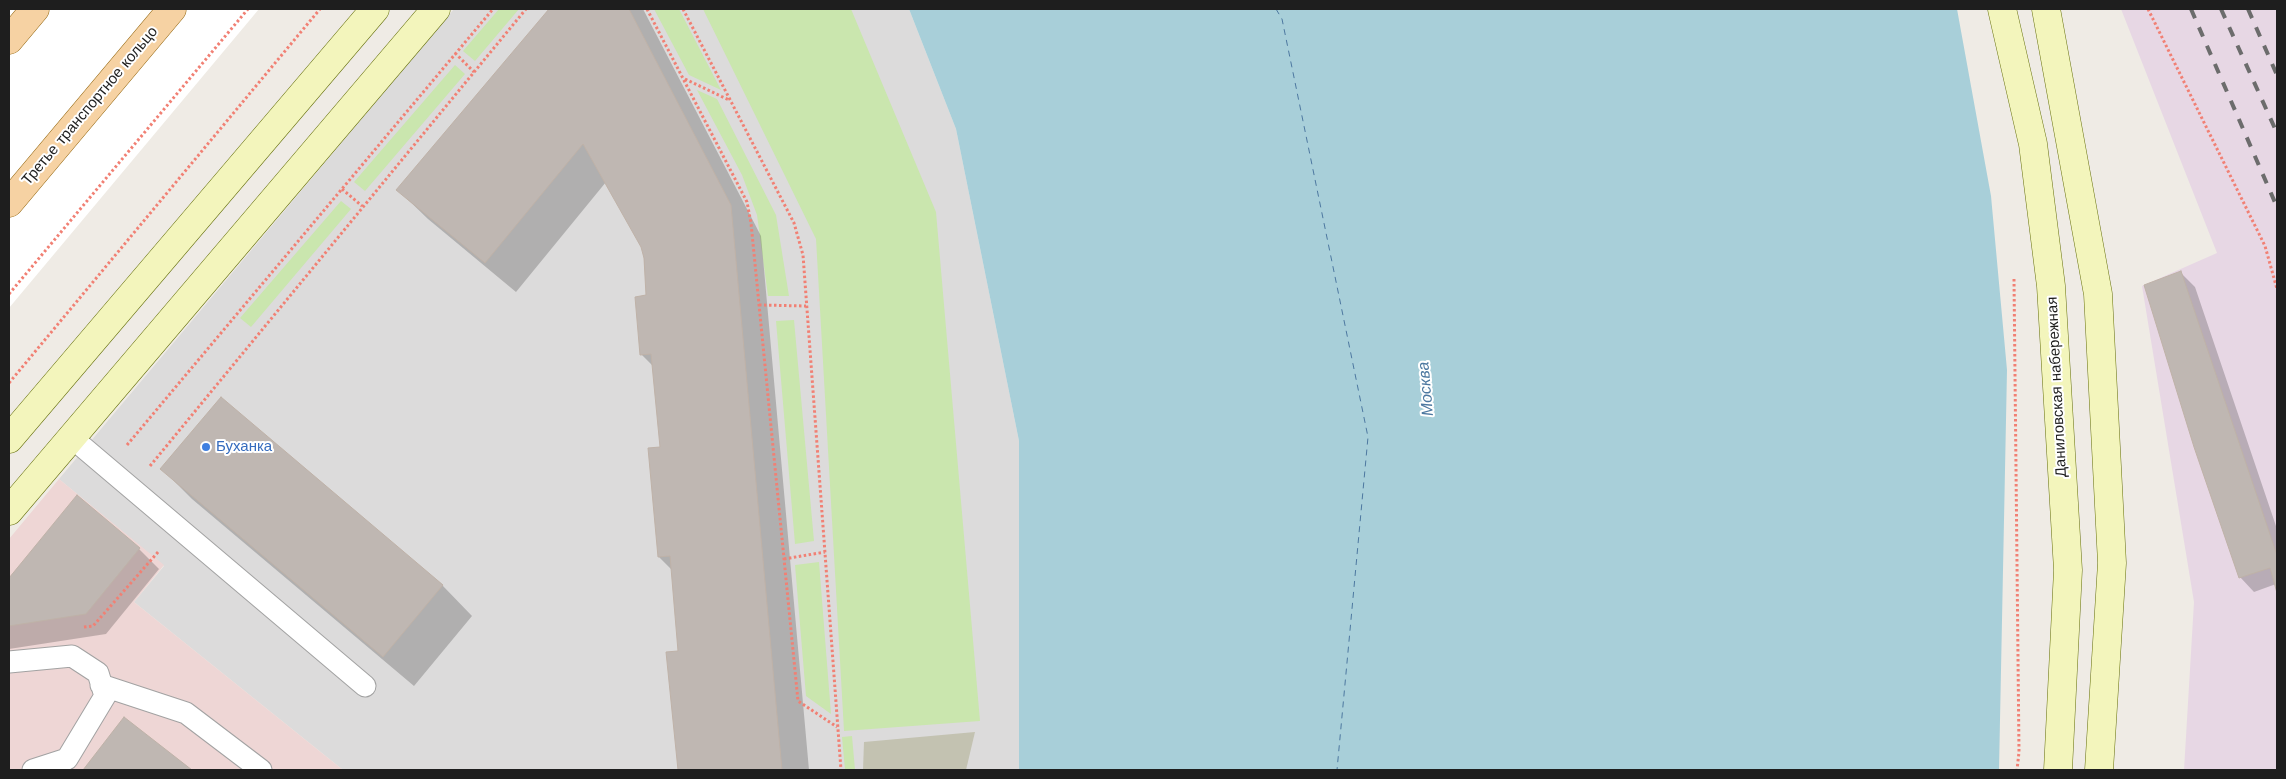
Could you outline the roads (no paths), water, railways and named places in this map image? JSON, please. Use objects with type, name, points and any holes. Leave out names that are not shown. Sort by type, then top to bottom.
[{"type":"main road","points":[[9,40],[35,9]]},
{"type":"main road","name":"Третье транспортное кольцо","points":[[9,203],[172,9]]},
{"type":"main road","points":[[9,440],[375,9]]},
{"type":"main road","points":[[9,511],[436,9]]},
{"type":"main road","name":"Даниловская набережная","points":[[2002,9],[2033,144],[2051,286],[2068,570],[2058,770]]},
{"type":"main road","points":[[2046,9],[2098,294],[2112,563],[2099,770]]},
{"type":"lane","points":[[72,437],[365,686]]},
{"type":"lane","points":[[9,662],[72,656],[98,673],[105,696],[67,760],[33,770]]},
{"type":"lane","points":[[101,684],[186,713],[261,770]]},
{"type":"water","name":"Москва","points":[[909,9],[1957,9],[1991,196],[2007,370],[1999,770],[1019,770],[1019,441],[956,129]]},
{"type":"railway","points":[[2191,9],[2277,207]]},
{"type":"railway","points":[[2221,9],[2277,133]]},
{"type":"railway","points":[[2248,9],[2277,75]]},
{"type":"place","name":"Буханка","points":[[206,447]]}]
